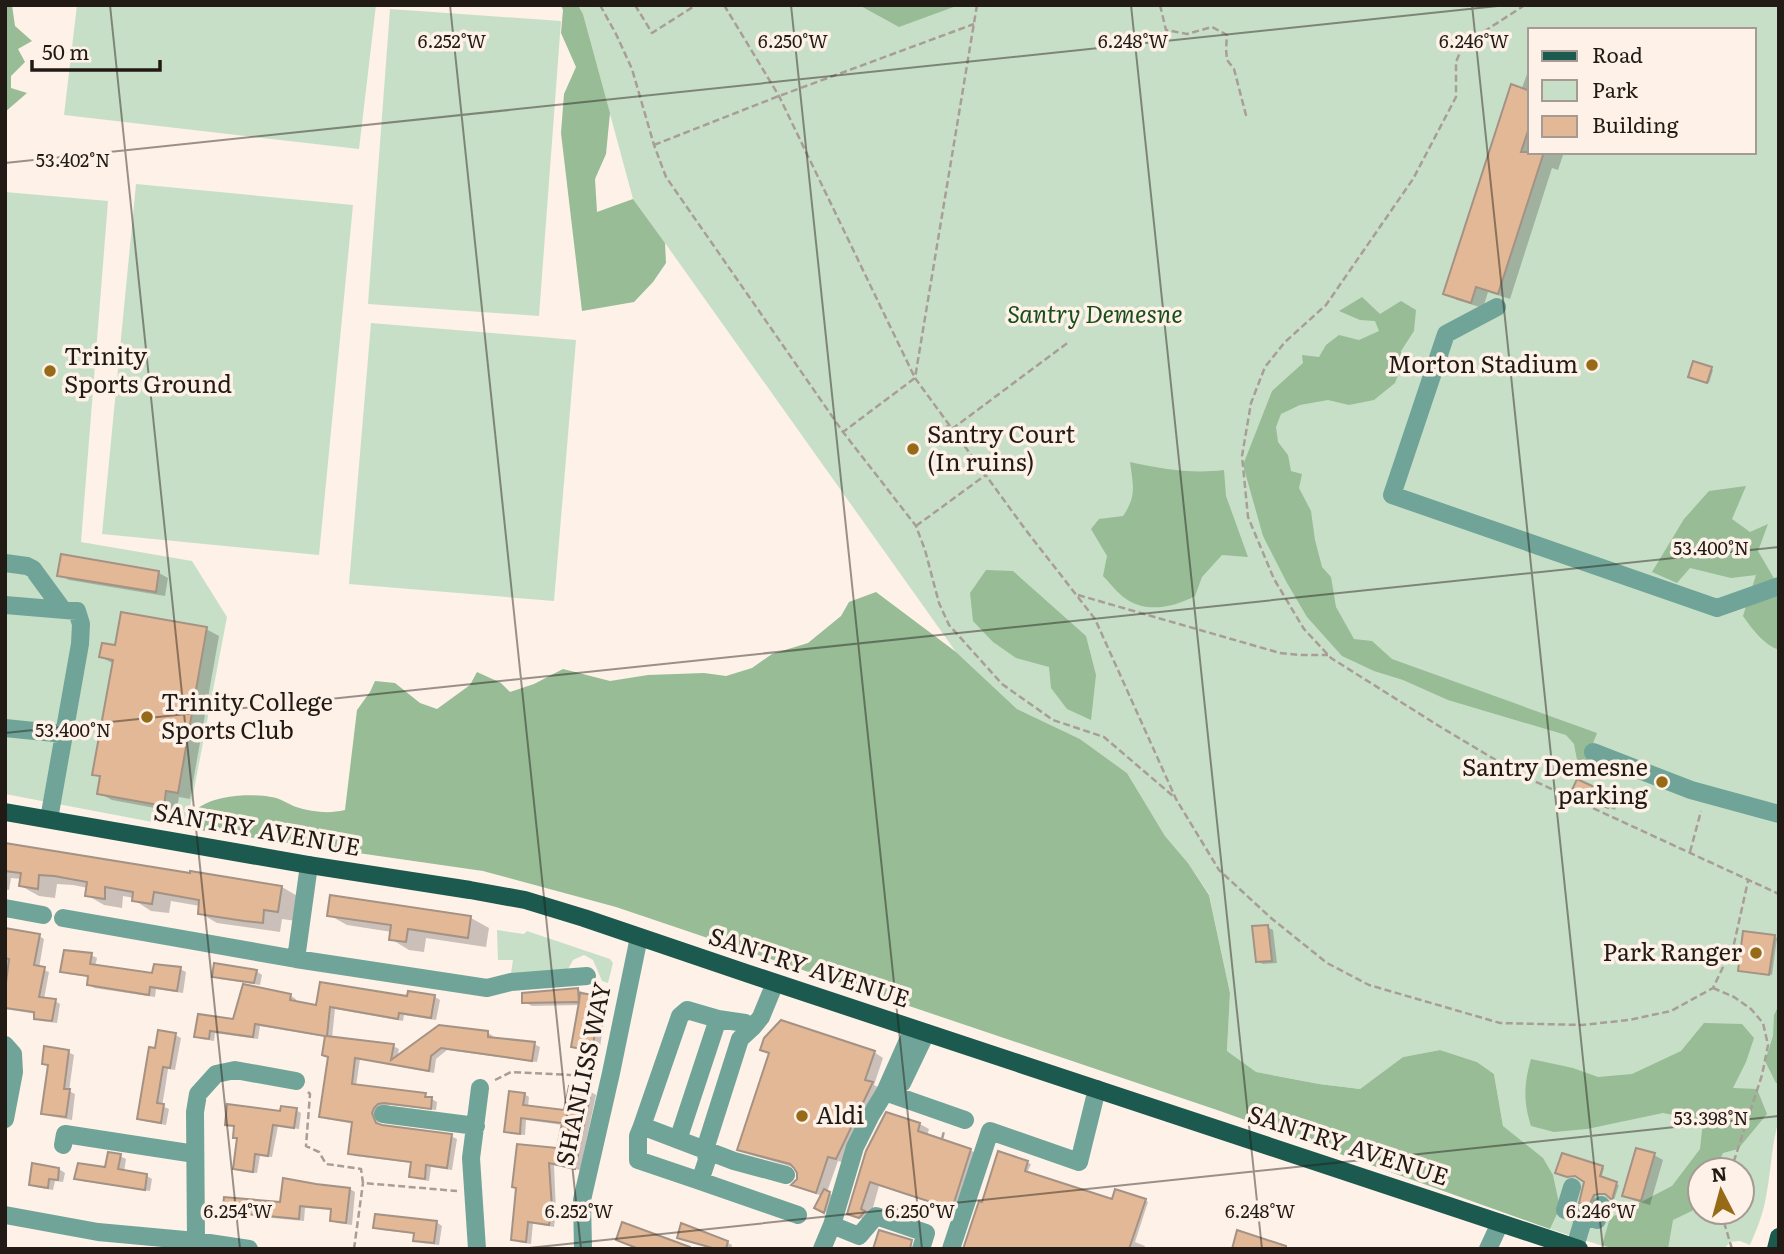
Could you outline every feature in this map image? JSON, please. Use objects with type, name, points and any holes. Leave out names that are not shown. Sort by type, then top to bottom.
[{"type":"main road","name":"SANTRY AVENUE","points":[[5,812],[526,901],[637,944],[775,983],[1577,1248]]},
{"type":"street","points":[[1497,307],[1446,334],[1392,495],[1717,608],[1779,586]]},
{"type":"street","points":[[5,563],[33,569],[63,610]]},
{"type":"street","points":[[5,605],[77,611],[81,624],[49,819]]},
{"type":"street","points":[[5,728],[64,734]]},
{"type":"street","points":[[1593,752],[1691,790],[1779,814]]},
{"type":"street","points":[[296,959],[309,865]]},
{"type":"street","points":[[5,908],[43,915]]},
{"type":"street","points":[[63,918],[296,959],[487,988],[511,982],[587,976]]},
{"type":"street","name":"SHANLISS WAY","points":[[583,1249],[582,1200],[637,944]]},
{"type":"street","points":[[700,1181],[706,1160],[705,1149],[740,1039],[761,1017],[775,983]]},
{"type":"street","points":[[753,1027],[687,1010],[680,1016],[638,1136],[638,1160],[798,1215]]},
{"type":"street","points":[[678,1140],[718,1019]]},
{"type":"street","points":[[822,1249],[832,1225],[855,1147],[920,1031]]},
{"type":"street","points":[[5,1045],[13,1054],[14,1073],[5,1119]]},
{"type":"street","points":[[195,1241],[195,1112],[198,1094],[216,1074],[235,1070],[296,1081]]},
{"type":"street","points":[[477,1249],[471,1158],[480,1088]]},
{"type":"street","points":[[951,1249],[990,1131],[1079,1162],[1097,1089]]},
{"type":"street","points":[[885,1092],[965,1120]]},
{"type":"street","points":[[383,1114],[476,1126]]},
{"type":"street","points":[[642,1126],[734,1161],[786,1175]]},
{"type":"street","points":[[63,1145],[65,1134],[195,1154]]},
{"type":"street","points":[[1572,1187],[1565,1209],[1597,1220],[1601,1205]]},
{"type":"street","points":[[5,1215],[96,1240],[195,1241],[249,1249]]},
{"type":"street","points":[[832,1225],[859,1236],[876,1216],[926,1233],[921,1249]]},
{"type":"street","points":[[1577,1248],[1584,1217]]},
{"type":"street","points":[[1488,1249],[1500,1223]]},
{"type":"path","points":[[600,5],[632,69],[666,177],[843,432],[916,526],[939,603],[949,625],[1002,684],[1053,720],[1104,737],[1176,799]]},
{"type":"path","points":[[635,5],[652,33],[696,5]]},
{"type":"path","points":[[724,5],[779,96],[915,378],[1095,619],[1176,799],[1219,870],[1271,918],[1327,963],[1369,985],[1500,1023],[1582,1025],[1629,1020],[1671,1011],[1713,988],[1734,944],[1748,881]]},
{"type":"path","points":[[843,432],[915,378],[977,5]]},
{"type":"path","points":[[1160,5],[1166,30],[1187,34],[1212,27],[1227,35],[1227,60],[1234,69],[1247,119]]},
{"type":"path","points":[[654,145],[974,24]]},
{"type":"path","points":[[929,440],[1070,341]]},
{"type":"path","points":[[916,526],[987,474]]},
{"type":"path","points":[[1077,596],[1280,653],[1328,655]]},
{"type":"path","points":[[1690,853],[1705,794]]},
{"type":"path","points":[[1775,892],[1779,889]]},
{"type":"path","points":[[1713,988],[1734,997],[1751,1009],[1763,1023],[1768,1045],[1762,1074],[1736,1156]]},
{"type":"path","points":[[480,1088],[511,1072],[598,1076]]},
{"type":"path","points":[[296,1081],[310,1094],[306,1146],[319,1152],[326,1164],[361,1169],[363,1183],[354,1249]]},
{"type":"path","points":[[363,1183],[474,1193]]},
{"type":"path","points":[[1725,1226],[1732,1249]]},
{"type":"green space","points":[[5,5],[12,5],[15,26],[32,41],[18,49],[25,62],[11,76],[11,88],[27,93],[5,112]]},
{"type":"green space","points":[[77,5],[376,5],[359,149],[64,115]]},
{"type":"green space","points":[[561,5],[578,5],[583,14],[610,113],[606,154],[595,179],[597,212],[633,199],[665,243],[666,263],[634,302],[582,311],[561,133],[564,94],[576,67],[561,33]]},
{"type":"green space","name":"Santry Demesne","points":[[578,5],[1779,5],[1779,1119],[1764,1208],[1750,1245],[1740,1241],[1730,1242],[1724,1249],[1612,1249],[1550,1229],[1560,1208],[1503,1126],[1494,1074],[1477,1062],[1440,1050],[1403,1057],[1360,1089],[1255,1072],[1227,1051],[1230,993],[1209,894],[1165,836],[1127,773],[1080,739],[1017,709],[956,652],[633,199],[583,14]]},
{"type":"green space","points":[[859,5],[959,5],[899,27]]},
{"type":"green space","points":[[390,9],[561,21],[539,316],[368,304]]},
{"type":"green space","points":[[136,184],[353,205],[319,555],[102,534]]},
{"type":"green space","name":"Trinity Sports Ground","points":[[5,192],[108,201],[81,542],[192,561],[227,617],[193,795],[184,828],[5,794]]},
{"type":"green space","points":[[1362,297],[1380,314],[1401,301],[1416,310],[1414,331],[1401,351],[1402,365],[1395,383],[1374,400],[1349,405],[1328,400],[1300,405],[1281,414],[1276,427],[1278,442],[1288,455],[1291,471],[1302,474],[1299,488],[1311,511],[1322,567],[1331,577],[1336,607],[1354,639],[1372,641],[1392,659],[1597,733],[1583,770],[1577,760],[1574,744],[1566,735],[1448,700],[1342,656],[1307,617],[1263,536],[1243,465],[1272,391],[1303,363],[1302,355],[1319,357],[1326,345],[1339,335],[1359,340],[1379,331],[1375,321],[1360,320],[1339,311]]},
{"type":"green space","points":[[371,323],[576,340],[554,601],[349,584]]},
{"type":"green space","points":[[1130,462],[1177,470],[1224,470],[1226,496],[1248,557],[1222,555],[1202,577],[1195,596],[1177,604],[1149,607],[1131,602],[1122,596],[1103,576],[1107,556],[1091,529],[1099,519],[1123,516],[1133,490]]},
{"type":"green space","points":[[1746,486],[1732,519],[1750,532],[1768,524],[1758,551],[1779,587],[1779,650],[1763,640],[1743,616],[1756,575],[1731,578],[1690,568],[1677,583],[1652,572],[1684,519],[1709,491]]},
{"type":"green space","points":[[986,570],[1013,571],[1086,636],[1096,675],[1091,720],[1067,709],[1051,688],[1049,667],[1016,658],[993,642],[973,621],[970,593]]},
{"type":"green space","points":[[876,592],[956,652],[1017,709],[1080,739],[1127,773],[1165,836],[1188,863],[1209,895],[1230,993],[1227,1051],[1256,1072],[1360,1089],[1403,1057],[1440,1050],[1477,1062],[1494,1074],[1503,1126],[1543,1158],[1553,1175],[1560,1208],[1550,1229],[1220,1111],[616,907],[483,871],[184,828],[187,820],[200,807],[229,797],[271,797],[314,811],[345,810],[357,710],[375,681],[395,683],[420,703],[437,709],[470,685],[477,672],[501,683],[510,692],[534,684],[563,669],[610,681],[648,675],[704,673],[726,676],[752,668],[772,654],[808,643],[841,616],[849,602]]},
{"type":"green space","points":[[497,930],[524,934],[527,931],[610,959],[613,963],[608,983],[602,981],[593,960],[584,955],[573,960],[566,973],[513,975],[513,960],[498,960]]},
{"type":"green space","points":[[1779,1005],[1779,1083],[1776,1083],[1765,1061],[1773,1036],[1774,1015]]},
{"type":"green space","points":[[1704,1023],[1742,1024],[1754,1038],[1733,1088],[1757,1089],[1767,1114],[1738,1149],[1723,1153],[1722,1156],[1695,1156],[1700,1149],[1703,1121],[1663,1113],[1587,1129],[1554,1132],[1531,1126],[1525,1092],[1531,1059],[1573,1068],[1598,1077],[1632,1074],[1681,1051]]},
{"type":"green space","points":[[1686,1168],[1686,1214],[1673,1220],[1668,1249],[1616,1249],[1602,1245],[1610,1218],[1672,1186]]},
{"type":"building","points":[[1511,84],[1528,90],[1528,131],[1521,152],[1543,154],[1498,294],[1476,287],[1471,303],[1443,294]]},
{"type":"building","points":[[1693,361],[1712,367],[1707,383],[1688,377]]},
{"type":"building","points":[[61,554],[159,571],[156,592],[57,576]]},
{"type":"building","name":"Trinity College Sports Club","points":[[121,612],[207,627],[178,793],[166,791],[164,806],[97,794],[100,776],[92,775],[113,660],[99,657],[102,643],[115,645]]},
{"type":"building","points":[[1577,779],[1614,796],[1608,808],[1571,792]]},
{"type":"building","points":[[5,843],[282,886],[278,912],[264,910],[263,923],[198,914],[199,900],[154,892],[152,904],[132,901],[133,892],[105,887],[105,899],[85,896],[87,882],[54,876],[39,875],[38,889],[19,886],[21,873],[5,871]]},
{"type":"building","points":[[330,895],[471,916],[468,938],[408,929],[406,942],[389,940],[391,925],[327,916]]},
{"type":"building","points":[[1268,925],[1272,961],[1256,962],[1252,926]]},
{"type":"building","points":[[5,928],[40,934],[34,965],[45,967],[39,997],[56,999],[52,1021],[34,1019],[34,1012],[5,1008],[9,959],[5,958]]},
{"type":"building","name":"Park Ranger","points":[[1743,931],[1775,935],[1769,975],[1738,971]]},
{"type":"building","points":[[64,950],[92,953],[90,964],[152,973],[154,964],[181,967],[177,991],[150,987],[149,995],[87,985],[88,976],[60,972]]},
{"type":"building","points":[[214,963],[257,970],[254,983],[212,977]]},
{"type":"building","points":[[320,982],[407,996],[408,991],[435,995],[431,1018],[399,1013],[398,1019],[330,1007],[327,1036],[394,1044],[391,1060],[439,1025],[488,1031],[488,1037],[535,1042],[532,1061],[441,1048],[431,1056],[429,1071],[355,1058],[352,1084],[426,1093],[425,1097],[432,1097],[431,1109],[378,1104],[372,1113],[376,1123],[452,1134],[447,1168],[426,1165],[425,1179],[409,1177],[411,1162],[348,1154],[352,1122],[319,1117],[328,1057],[322,1055],[325,1036],[255,1024],[253,1037],[210,1031],[209,1039],[194,1037],[198,1014],[233,1019],[243,984],[291,994],[290,1000],[316,1005]]},
{"type":"building","points":[[578,988],[579,1002],[522,1003],[522,993]]},
{"type":"building","points":[[580,993],[601,996],[592,1051],[571,1047]]},
{"type":"building","name":"Aldi","points":[[781,1020],[875,1051],[865,1080],[873,1082],[836,1159],[828,1157],[816,1193],[791,1185],[797,1179],[797,1173],[790,1164],[737,1150],[769,1053],[760,1050],[764,1038]]},
{"type":"building","points":[[158,1030],[176,1033],[170,1068],[163,1067],[157,1103],[164,1104],[161,1123],[137,1119],[149,1047],[155,1048]]},
{"type":"building","points":[[44,1046],[69,1050],[64,1089],[70,1089],[66,1117],[41,1114],[48,1065],[42,1064]]},
{"type":"building","points":[[569,1086],[591,1091],[575,1169],[549,1163],[552,1208],[549,1225],[528,1222],[526,1242],[511,1240],[516,1188],[512,1187],[517,1144],[557,1148],[562,1123],[521,1118],[520,1134],[504,1132],[509,1091],[525,1093],[523,1105],[564,1110]]},
{"type":"building","points":[[227,1104],[280,1111],[281,1106],[297,1108],[294,1128],[273,1125],[268,1156],[255,1154],[253,1172],[233,1169],[237,1138],[233,1138],[234,1126],[225,1125]]},
{"type":"building","points":[[886,1112],[920,1123],[918,1131],[971,1149],[952,1209],[870,1182],[861,1209],[865,1211],[859,1218],[847,1214],[866,1151]]},
{"type":"building","points":[[1636,1148],[1655,1153],[1641,1201],[1622,1196]]},
{"type":"building","points":[[998,1151],[1028,1161],[1025,1171],[1112,1199],[1115,1189],[1146,1199],[1129,1249],[963,1249]]},
{"type":"building","points":[[108,1152],[121,1154],[118,1169],[147,1174],[145,1190],[74,1179],[78,1163],[105,1167]]},
{"type":"building","points":[[1562,1153],[1603,1166],[1600,1176],[1617,1182],[1612,1200],[1605,1194],[1599,1194],[1594,1195],[1589,1206],[1579,1203],[1584,1182],[1575,1176],[1567,1177],[1555,1173]]},
{"type":"building","points":[[32,1163],[59,1168],[58,1180],[49,1179],[48,1188],[29,1185]]},
{"type":"building","points":[[283,1178],[350,1188],[346,1223],[330,1221],[331,1209],[300,1206],[299,1219],[237,1213],[236,1219],[222,1217],[224,1197],[280,1202]]},
{"type":"building","points":[[824,1189],[830,1192],[824,1213],[814,1208]]},
{"type":"building","points":[[375,1214],[437,1221],[434,1243],[413,1241],[414,1233],[373,1228]]},
{"type":"building","points":[[622,1222],[690,1249],[639,1249],[616,1240]]},
{"type":"building","points":[[681,1223],[728,1241],[726,1249],[716,1249],[677,1238]]},
{"type":"building","points":[[879,1230],[912,1240],[910,1249],[873,1249]]},
{"type":"building","points":[[1237,1230],[1286,1246],[1286,1249],[1232,1249]]},
{"type":"place","name":"Morton Stadium","points":[[1592,365]]},
{"type":"place","name":"Trinity Sports Ground","points":[[50,371]]},
{"type":"place","name":"Santry Court (In ruins)","points":[[913,449]]},
{"type":"place","name":"Trinity College Sports Club","points":[[147,717]]},
{"type":"place","name":"Santry Demesne parking","points":[[1662,782]]},
{"type":"place","name":"Park Ranger","points":[[1756,953]]},
{"type":"place","name":"Aldi","points":[[802,1116]]}]
